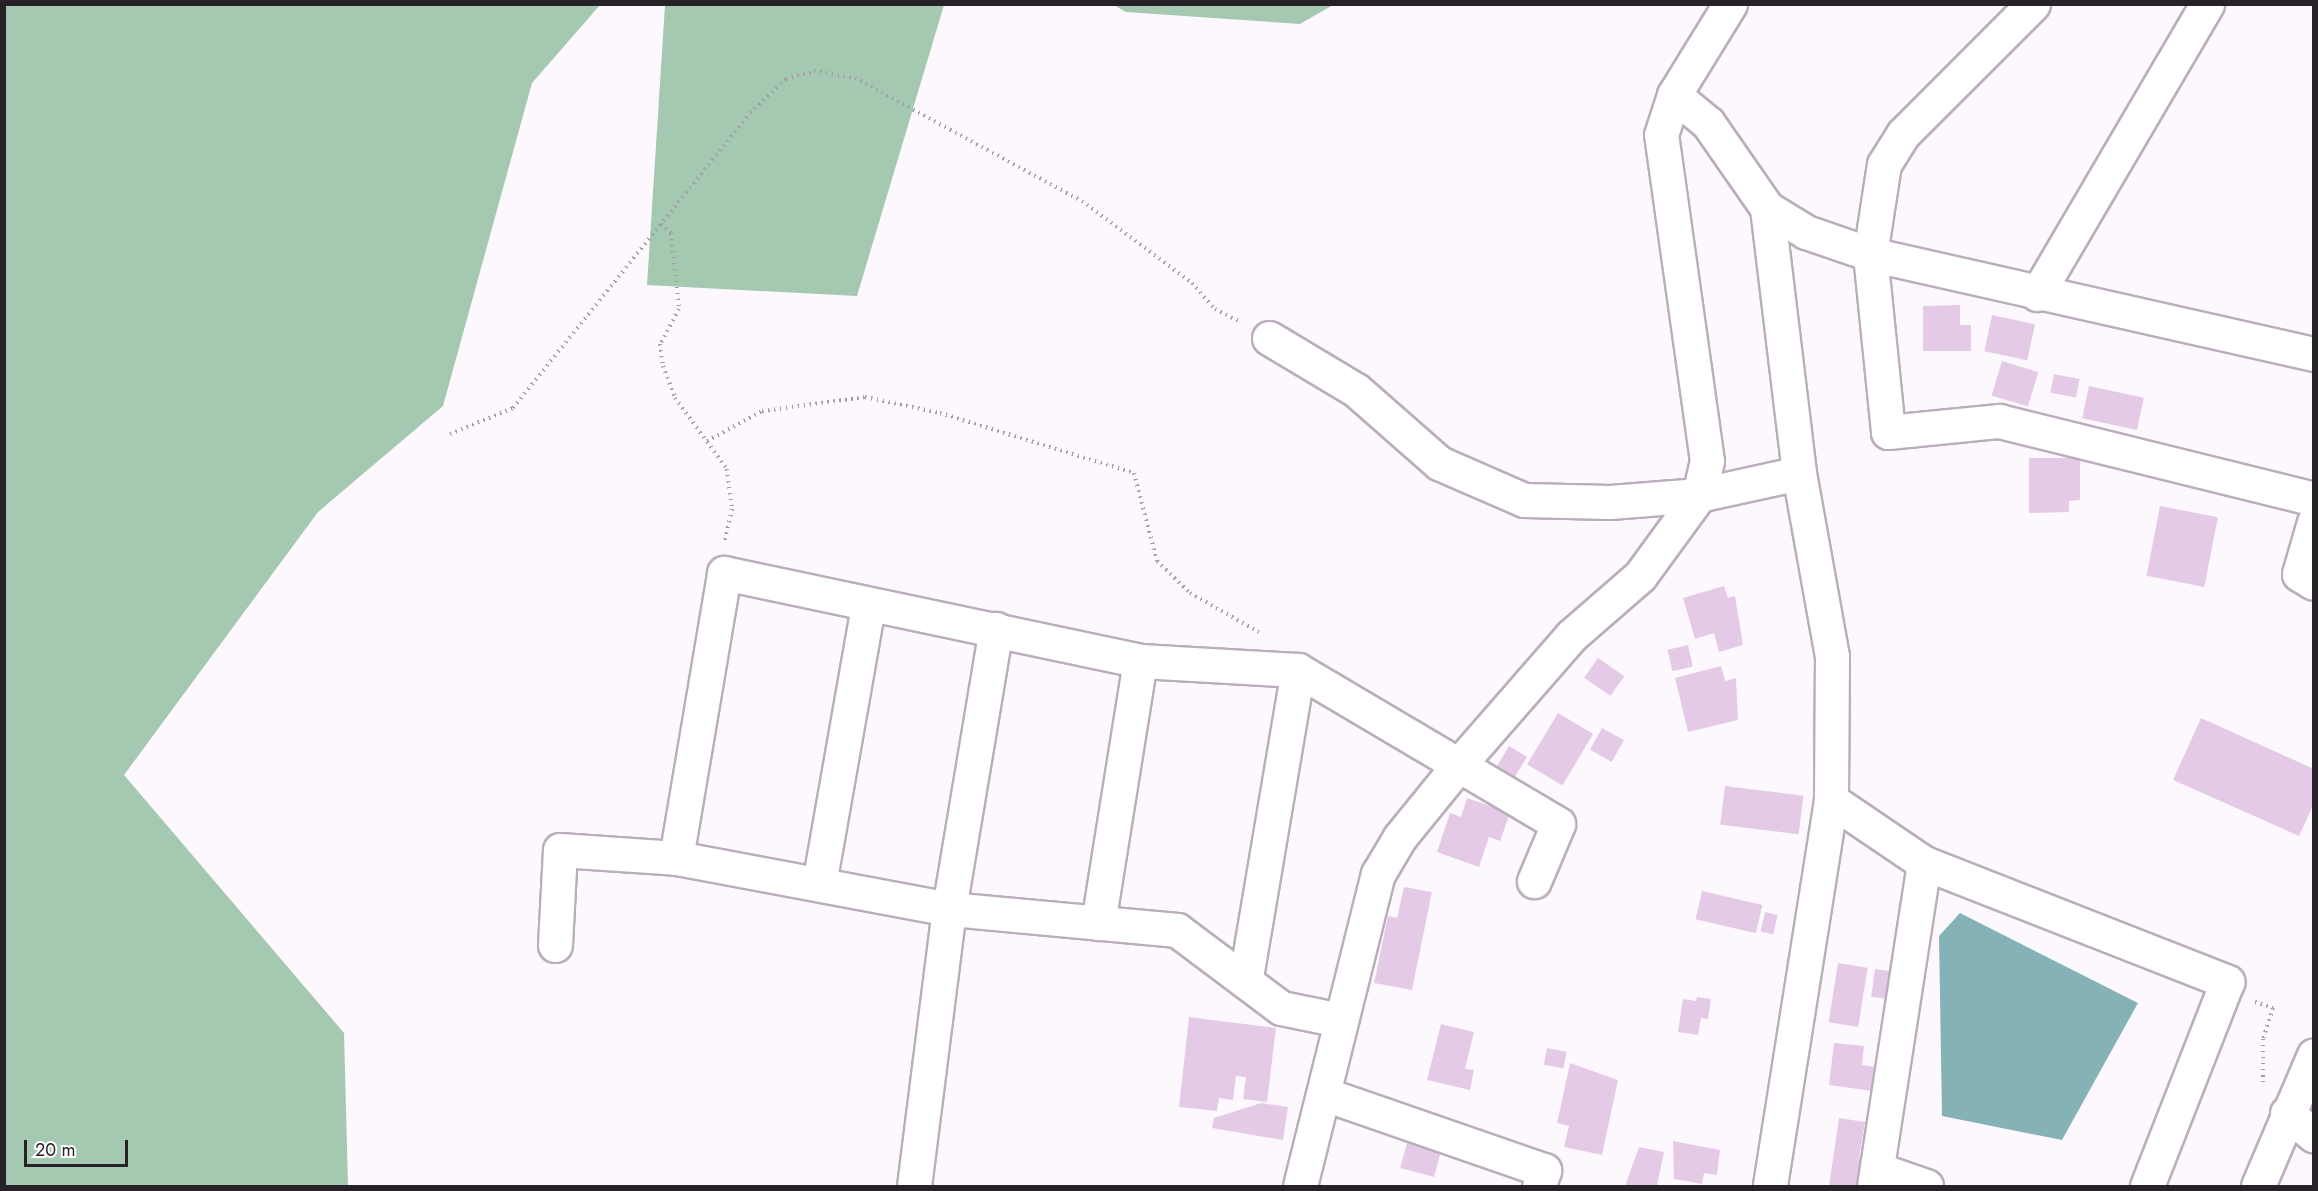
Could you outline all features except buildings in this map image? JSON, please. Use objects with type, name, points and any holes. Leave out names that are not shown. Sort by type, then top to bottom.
[{"type":"street","points":[[1300,1186],[1327,1095],[1340,1020],[1378,874],[1400,837],[1456,768],[1571,636],[1640,576],[1699,495],[1707,461],[1661,135],[1674,95],[1730,4]]},
{"type":"street","points":[[2033,4],[1903,134],[1884,164],[1870,254],[1888,432],[1999,421],[2313,499]]},
{"type":"street","points":[[2037,294],[2207,4]]},
{"type":"street","points":[[1674,95],[1708,123],[1767,208],[1806,231],[1870,254],[2037,294],[2313,354]]},
{"type":"street","points":[[1767,208],[1799,473],[1832,656],[1831,800],[1770,1186]]},
{"type":"street","points":[[1269,338],[1356,390],[1439,464],[1524,500],[1610,502],[1699,495],[1799,473]]},
{"type":"street","points":[[2313,522],[2298,574],[2313,583]]},
{"type":"street","points":[[676,858],[724,573],[868,606],[996,629],[1140,661],[1298,670],[1456,768],[1558,824],[1534,881]]},
{"type":"street","points":[[819,884],[868,606]]},
{"type":"street","points":[[914,1186],[949,909],[996,629]]},
{"type":"street","points":[[1098,923],[1140,661]]},
{"type":"street","points":[[1246,977],[1298,670]]},
{"type":"street","points":[[1831,800],[1924,863],[2227,982],[2147,1186]]},
{"type":"street","points":[[555,945],[560,850],[676,858],[949,909],[1177,930],[1246,977],[1281,1008],[1340,1020]]},
{"type":"street","points":[[1924,863],[1876,1178],[1926,1186]]},
{"type":"street","points":[[2258,1186],[2313,1055]]},
{"type":"street","points":[[1327,1095],[1544,1170],[1539,1186]]},
{"type":"street","points":[[2287,1113],[2313,1136]]},
{"type":"path","points":[[450,434],[513,408],[750,113],[786,79],[814,71],[855,78],[1082,201],[1192,283],[1215,309],[1269,338]]},
{"type":"path","points":[[661,224],[671,233],[679,309],[660,344],[663,366],[675,398],[727,469],[732,509],[724,573]]},
{"type":"path","points":[[707,441],[762,411],[865,397],[940,413],[1134,473],[1157,561],[1190,593],[1278,643],[1298,670]]},
{"type":"path","points":[[2263,1039],[2267,1063]]},
{"type":"green space","points":[[5,4],[600,5],[532,83],[443,406],[318,512],[124,775],[344,1033],[348,1186],[5,1186]]},
{"type":"green space","points":[[665,5],[944,5],[857,296],[647,285]]},
{"type":"green space","points":[[1114,5],[1333,5],[1300,24],[1126,12]]},
{"type":"water","points":[[1960,913],[2138,1003],[2062,1140],[1942,1116],[1939,936]]}]
